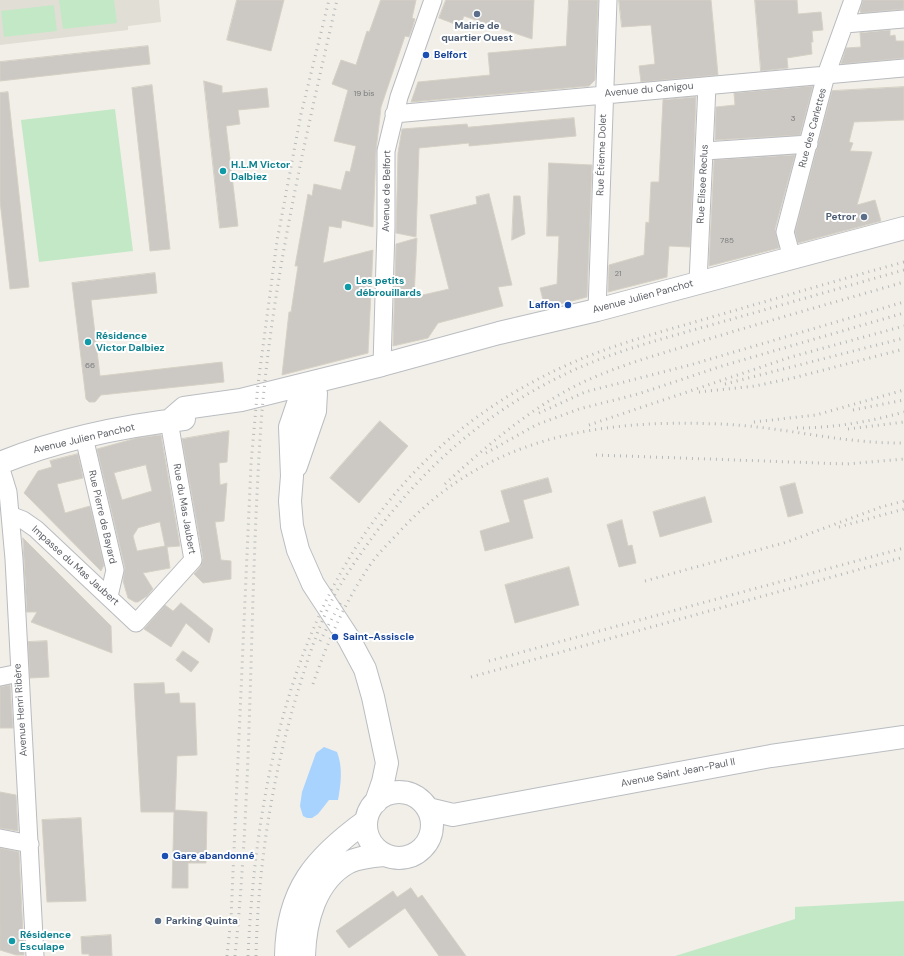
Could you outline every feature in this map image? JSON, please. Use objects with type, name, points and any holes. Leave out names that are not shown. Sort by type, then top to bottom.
[{"type":"street","name":"Avenue de Belfort","points":[[382,366],[386,226],[386,151],[394,114],[433,0]]},
{"type":"street","name":"Rue Étienne Dolet","points":[[597,310],[608,0]]},
{"type":"street","name":"Rue des Carlettes","points":[[792,258],[785,232],[826,75],[853,0]]},
{"type":"street","points":[[845,24],[904,19]]},
{"type":"street","name":"Avenue du Canigou","points":[[394,114],[904,68]]},
{"type":"street","name":"Rue Elisee Reclus","points":[[698,282],[707,86]]},
{"type":"street","points":[[705,151],[809,144]]},
{"type":"street","name":"Avenue Julien Panchot","points":[[0,463],[33,449],[310,390],[382,366],[499,333],[597,310],[904,228]]},
{"type":"street","points":[[290,427],[310,390]]},
{"type":"street","points":[[292,476],[315,411],[310,390]]},
{"type":"street","name":"Avenue Julien Panchot","points":[[274,398],[310,390]]},
{"type":"street","points":[[274,398],[290,427],[292,476],[291,514],[298,550],[313,584],[349,639],[365,669],[373,697],[387,763],[409,794],[419,800],[428,809],[432,830],[428,840]]},
{"type":"street","name":"Rue du Mas Jaubert","points":[[136,623],[193,560],[169,421]]},
{"type":"street","name":"Rue Pierre de Bayard","points":[[84,437],[115,570],[109,596]]},
{"type":"street","name":"Avenue Henri Ribère","points":[[0,466],[8,492],[10,515],[7,560],[19,673],[30,844],[35,956]]},
{"type":"street","name":"Impasse du Mas Jaubert","points":[[10,515],[23,520],[36,529],[136,623]]},
{"type":"street","points":[[0,677],[19,673]]},
{"type":"street","name":"Avenue Saint Jean-Paul II","points":[[428,809],[453,815],[771,756],[904,737]]},
{"type":"street","points":[[387,763],[376,802],[370,810],[366,821],[370,841],[376,849],[385,855],[395,858],[406,857],[416,853],[453,815]]},
{"type":"street","points":[[376,802],[392,793],[409,794]]},
{"type":"street","points":[[286,956],[291,913],[296,896],[303,883],[312,870],[339,842],[366,821]]},
{"type":"street","points":[[0,838],[30,844]]},
{"type":"street","points":[[304,956],[306,926],[310,912],[328,880],[340,868],[350,862],[364,857],[385,855]]},
{"type":"shaded area","points":[[0,0],[159,0],[161,22],[128,26],[128,30],[0,45]]},
{"type":"green space","points":[[59,0],[114,0],[117,23],[63,29]]},
{"type":"green space","points":[[54,5],[57,31],[4,37],[1,11]]},
{"type":"green space","points":[[115,109],[133,251],[39,262],[21,120]]},
{"type":"green space","points":[[904,901],[904,956],[675,956],[795,919],[795,907]]},
{"type":"water","points":[[324,747],[337,752],[339,758],[341,776],[338,800],[329,800],[318,814],[312,818],[307,818],[303,816],[300,806],[302,792],[316,753]]},
{"type":"building","points":[[237,0],[284,0],[271,51],[227,40]]},
{"type":"building","points":[[381,0],[416,0],[412,18],[415,19],[412,29],[409,37],[405,36],[381,107],[376,151],[373,227],[342,220],[341,228],[329,226],[323,263],[373,250],[368,353],[282,375],[289,312],[291,312],[298,266],[295,266],[308,194],[312,196],[314,184],[341,190],[346,171],[350,172],[356,146],[334,141],[348,90],[332,84],[341,60],[356,65],[367,31],[369,32]]},
{"type":"building","name":"Mairie de quartier Ouest","points":[[446,0],[534,0],[532,39],[464,16],[460,26],[439,18]]},
{"type":"building","points":[[569,0],[598,0],[595,80],[589,86],[411,102],[418,82],[490,75],[488,53],[566,46]]},
{"type":"building","points":[[619,0],[711,0],[718,75],[641,82],[639,66],[655,64],[651,25],[622,27]]},
{"type":"building","points":[[755,0],[797,0],[798,14],[821,12],[823,30],[812,31],[812,54],[787,58],[788,68],[761,71]]},
{"type":"building","points":[[863,0],[904,0],[904,9],[861,13],[860,11]]},
{"type":"building","points":[[890,30],[890,36],[895,35],[896,41],[904,41],[904,58],[841,64],[846,48],[861,47],[860,33]]},
{"type":"building","points":[[148,46],[150,64],[0,81],[0,62]]},
{"type":"building","name":"H.L.M Victor Dalbiez","points":[[204,81],[222,86],[222,93],[267,88],[269,107],[238,110],[240,124],[226,126],[238,226],[220,228]]},
{"type":"building","points":[[152,85],[170,249],[150,251],[132,88]]},
{"type":"building","points":[[813,86],[800,135],[715,140],[716,107],[735,105],[734,93]]},
{"type":"building","points":[[904,87],[904,120],[854,122],[849,142],[853,143],[850,151],[872,152],[857,205],[875,200],[881,221],[798,243],[795,232],[832,91]]},
{"type":"building","points":[[8,92],[29,287],[10,289],[0,201],[0,93]]},
{"type":"building","points":[[696,97],[690,247],[669,246],[667,277],[608,292],[609,265],[644,255],[646,222],[649,223],[651,182],[659,182],[663,100]]},
{"type":"building","points":[[574,118],[576,136],[469,146],[469,143],[419,148],[416,237],[396,233],[398,153],[402,129],[467,124],[468,127]]},
{"type":"building","points":[[795,155],[775,229],[779,248],[709,266],[714,160]]},
{"type":"building","points":[[549,163],[592,165],[587,297],[545,308],[540,288],[557,284],[559,236],[547,236]]},
{"type":"building","points":[[489,194],[512,285],[498,287],[503,306],[438,323],[428,338],[393,346],[396,244],[417,238],[414,297],[449,289],[430,215],[477,204],[476,197]]},
{"type":"building","points":[[514,196],[520,196],[525,234],[512,240]]},
{"type":"building","name":"Résidence Victor Dalbiez","points":[[155,273],[157,293],[91,300],[100,376],[222,362],[224,382],[101,395],[95,402],[89,402],[86,399],[72,283]]},
{"type":"building","points":[[380,421],[408,446],[359,503],[330,478]]},
{"type":"building","points":[[229,431],[227,462],[219,463],[220,485],[227,483],[224,521],[215,522],[221,560],[231,561],[231,579],[203,583],[194,574],[201,566],[203,558],[182,439]]},
{"type":"building","points":[[161,435],[180,546],[167,547],[170,568],[143,573],[153,589],[147,596],[138,602],[135,602],[128,598],[123,581],[125,568],[97,449],[137,438]],"holes":[[[146,465],[152,491],[122,500],[114,473]],[[160,522],[165,546],[137,551],[133,536],[138,528]]]},
{"type":"building","points":[[78,454],[83,478],[57,484],[65,513],[90,506],[104,565],[101,571],[24,493],[38,471],[52,467],[50,461]]},
{"type":"building","points":[[548,478],[552,492],[523,500],[533,538],[485,551],[480,531],[510,522],[501,491]]},
{"type":"building","points":[[795,483],[803,513],[788,517],[780,487]]},
{"type":"building","points":[[705,497],[712,522],[660,537],[653,512]]},
{"type":"building","points":[[622,520],[628,546],[632,545],[636,563],[619,567],[607,525]]},
{"type":"building","points":[[23,538],[111,626],[112,653],[31,622],[37,612],[27,612]]},
{"type":"building","points":[[569,567],[579,605],[515,623],[505,585]]},
{"type":"building","points":[[181,603],[213,629],[209,643],[186,623],[171,647],[144,629],[165,605],[173,611]]},
{"type":"building","points":[[47,641],[49,677],[30,678],[28,642]]},
{"type":"building","points":[[183,651],[199,662],[191,672],[176,660]]},
{"type":"building","points":[[164,683],[165,694],[179,693],[180,703],[195,703],[197,755],[177,756],[175,810],[207,812],[206,863],[188,863],[188,888],[172,888],[174,812],[141,812],[134,684]]},
{"type":"building","points":[[10,685],[13,728],[0,728],[0,687]]},
{"type":"building","points":[[0,792],[16,795],[18,831],[0,828]]},
{"type":"building","points":[[81,818],[86,901],[47,902],[42,820]]},
{"type":"building","points":[[0,848],[19,852],[24,955],[16,955],[0,950]]},
{"type":"building","points":[[411,888],[418,898],[422,895],[466,956],[439,956],[405,908],[349,948],[336,931],[393,891],[397,897]]},
{"type":"building","points":[[111,935],[112,956],[89,956],[89,954],[82,954],[81,937]]},
{"type":"railway","points":[[227,956],[231,918],[251,464],[258,384],[277,241],[301,114],[329,0]]},
{"type":"railway","points":[[235,956],[245,823],[257,490],[266,370],[281,263],[291,210],[337,0]]},
{"type":"railway","points":[[248,956],[255,866],[269,777],[290,691],[322,610],[363,536],[417,469],[485,411],[567,365],[642,337],[904,262]]},
{"type":"railway","points":[[256,956],[257,922],[263,855],[274,789],[289,723],[317,635],[336,593],[357,559],[395,508],[439,460],[489,419],[517,401],[545,384],[592,362],[642,345],[904,270]]},
{"type":"railway","points":[[445,484],[487,447],[532,412],[564,392],[594,377],[657,355],[904,282]]},
{"type":"railway","points":[[539,413],[585,392],[690,365],[904,302]]},
{"type":"railway","points":[[486,453],[536,425],[579,409],[638,394],[722,366],[904,313]]},
{"type":"railway","points":[[589,425],[791,357],[904,326]]},
{"type":"railway","points":[[725,384],[904,338]]},
{"type":"railway","points":[[699,392],[755,386],[793,378],[904,349]]},
{"type":"railway","points":[[754,422],[816,415],[904,390]]},
{"type":"railway","points":[[853,410],[904,400]]},
{"type":"railway","points":[[797,428],[851,424],[904,412]]},
{"type":"railway","points":[[848,429],[904,422]]},
{"type":"railway","points":[[313,684],[330,639],[351,596],[379,553],[434,499],[470,474],[508,454],[547,440],[588,431],[630,425],[674,423],[742,425],[858,441],[904,443]]},
{"type":"railway","points":[[596,455],[847,464],[904,459]]},
{"type":"railway","points":[[645,581],[787,542],[881,507],[904,501]]},
{"type":"railway","points":[[839,527],[904,509]]},
{"type":"railway","points":[[489,661],[904,548]]},
{"type":"railway","points":[[471,677],[904,557]]},
{"type":"railway","points":[[320,641],[341,602]]},
{"type":"place","name":"Mairie de quartier Ouest","points":[[477,14]]},
{"type":"place","name":"Belfort","points":[[426,55]]},
{"type":"place","name":"H.L.M Victor Dalbiez","points":[[223,171]]},
{"type":"place","name":"Petror","points":[[864,217]]},
{"type":"place","name":"Les petits débrouillards","points":[[348,287]]},
{"type":"place","name":"Laffon","points":[[568,305]]},
{"type":"place","name":"Résidence Victor Dalbiez","points":[[88,342]]},
{"type":"place","name":"Saint-Assiscle","points":[[335,637]]},
{"type":"place","name":"Gare abandonné","points":[[165,856]]},
{"type":"place","name":"Parking Quinta","points":[[158,921]]},
{"type":"place","name":"Résidence Esculape","points":[[12,941]]}]
